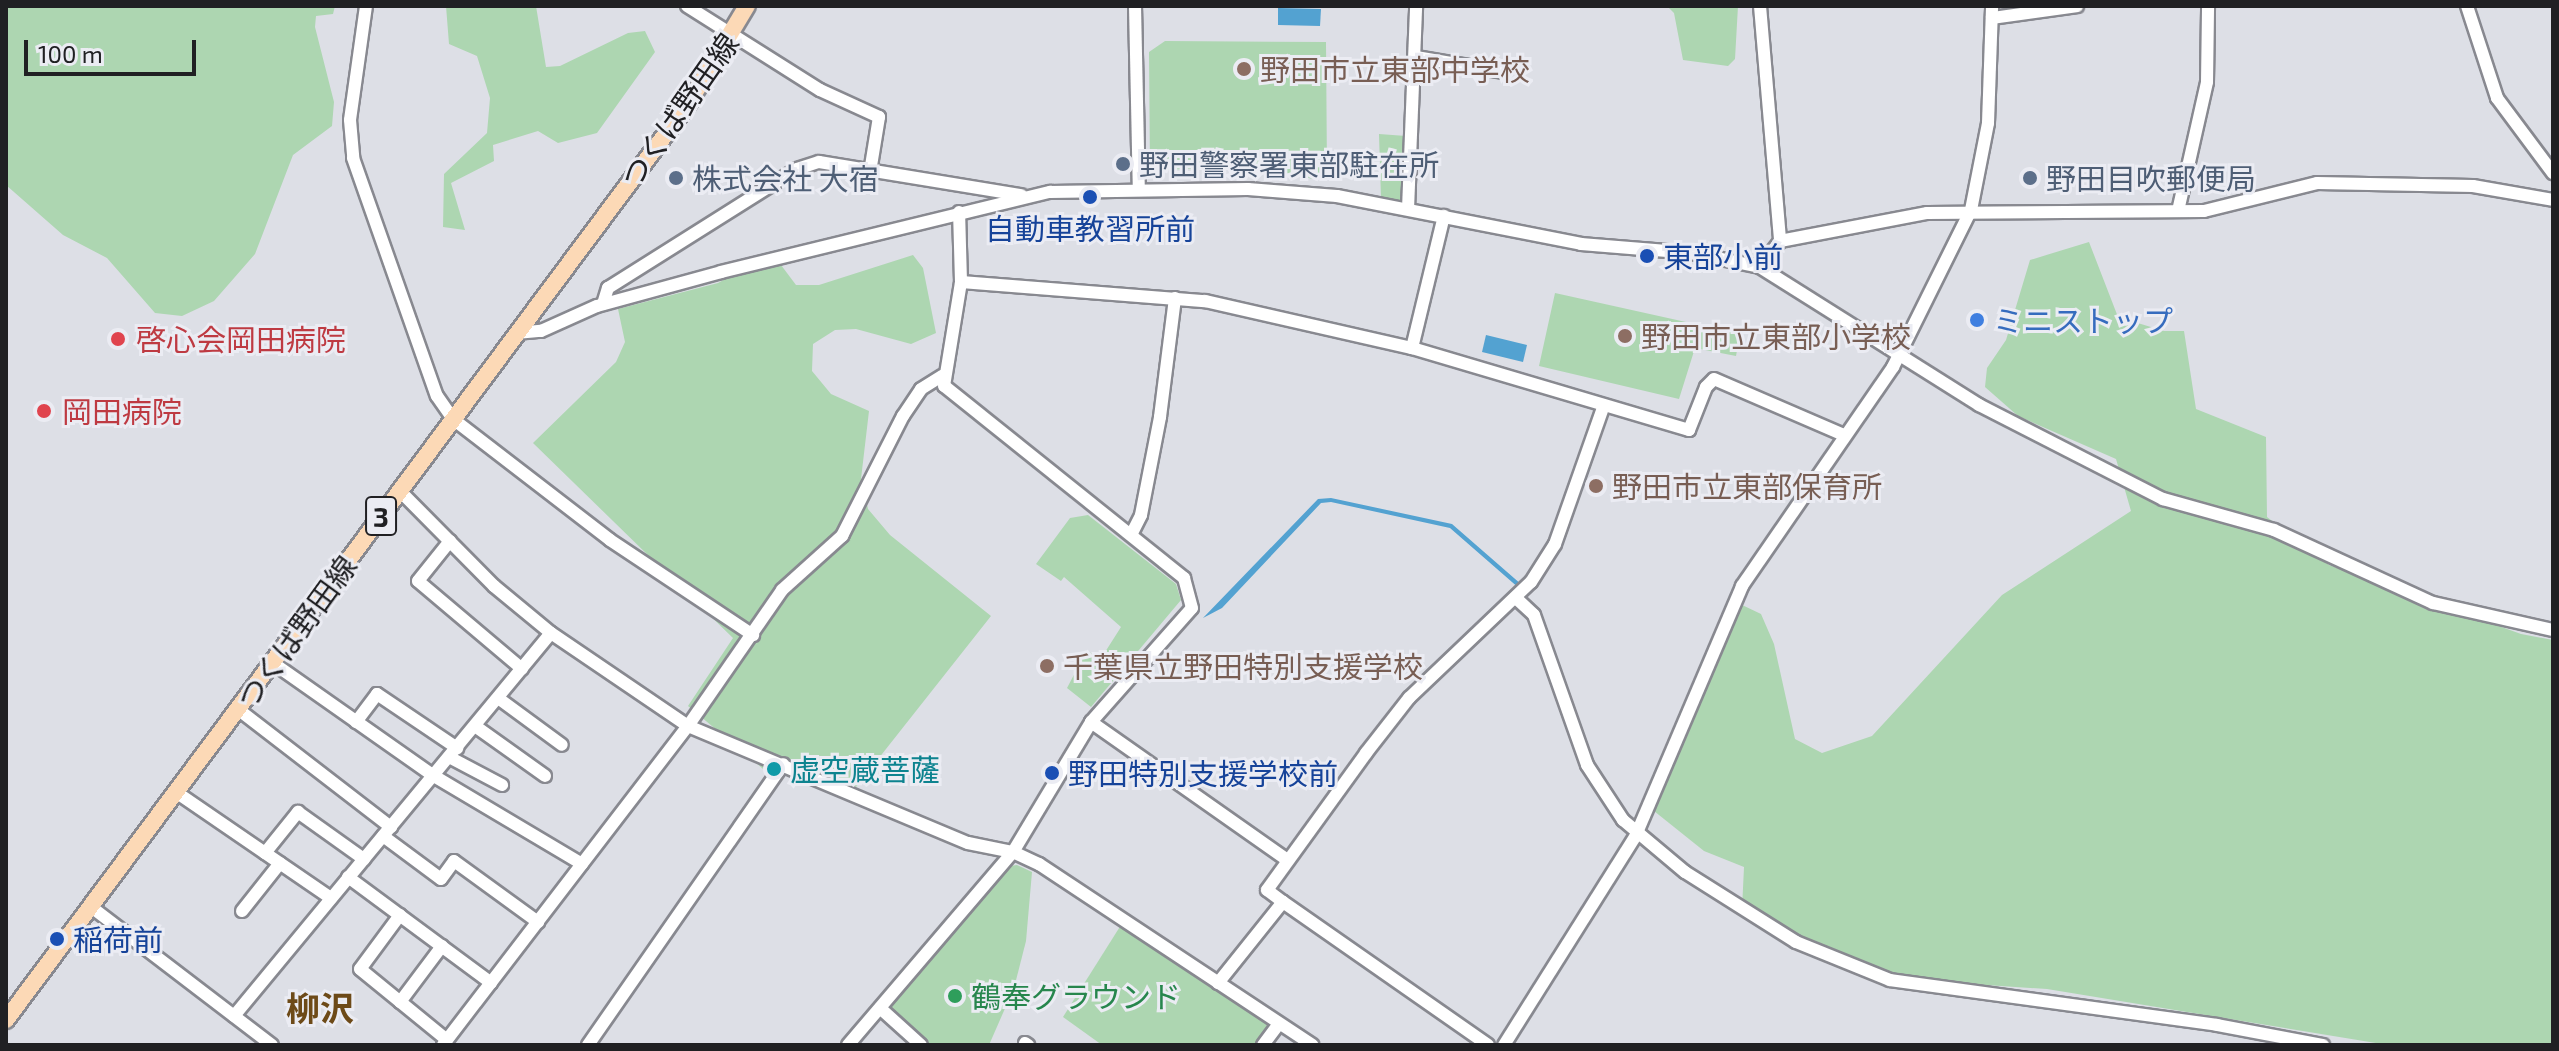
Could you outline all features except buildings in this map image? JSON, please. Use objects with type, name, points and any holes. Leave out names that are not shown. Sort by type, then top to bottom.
[{"type":"main road","name":"つくば野田線","points":[[6,1020],[688,104],[733,34],[747,6]]},
{"type":"street","points":[[366,6],[350,120],[353,158],[437,396],[453,419],[610,540],[753,635]]},
{"type":"street","points":[[687,6],[820,90],[879,117],[870,172]]},
{"type":"street","points":[[1135,6],[1139,190]]},
{"type":"street","points":[[1408,209],[1416,6]]},
{"type":"street","points":[[1760,6],[1780,241]]},
{"type":"street","points":[[1504,1045],[1636,835],[1730,609],[1897,355],[1971,210],[1988,123],[1992,12],[2077,6]]},
{"type":"street","points":[[2178,211],[2207,82],[2208,6]]},
{"type":"street","points":[[2467,6],[2497,98],[2553,173]]},
{"type":"street","points":[[1416,57],[1504,72]]},
{"type":"street","points":[[603,304],[608,288],[797,169],[819,162],[1026,196]]},
{"type":"street","points":[[1760,267],[1780,241],[1854,224],[1971,210],[2222,210],[2317,183],[2473,186],[2553,200]]},
{"type":"street","points":[[516,333],[541,331],[603,304],[1026,196],[1139,190],[1278,190],[1408,209],[1581,244],[1692,253],[1760,267],[1979,405],[2163,499],[2274,530],[2433,603],[2553,630]]},
{"type":"street","points":[[848,1045],[1013,852],[1091,722],[1192,608],[1184,578],[953,397],[942,376],[961,282],[959,212]]},
{"type":"street","points":[[1412,348],[1444,216]]},
{"type":"street","points":[[961,282],[1175,298],[1412,348],[1689,430],[1706,387],[1714,379],[1844,435]]},
{"type":"street","points":[[1131,535],[1141,515],[1160,417],[1175,298]]},
{"type":"street","points":[[400,915],[360,969],[445,1042],[688,726],[797,571],[850,525],[903,416],[921,389],[942,376]]},
{"type":"street","points":[[1488,1045],[1267,890],[1409,698],[1517,599],[1555,544],[1604,405]]},
{"type":"street","points":[[400,491],[551,633],[688,726],[968,843],[1013,852],[1087,893],[1312,1045]]},
{"type":"street","points":[[450,541],[418,581],[522,669]]},
{"type":"street","points":[[1517,599],[1534,615],[1587,765],[1636,835],[1796,942],[1890,980],[2217,1025],[2323,1045]]},
{"type":"street","points":[[234,1016],[551,633]]},
{"type":"street","points":[[273,663],[434,776],[582,864]]},
{"type":"street","points":[[356,722],[377,694],[502,785]]},
{"type":"street","points":[[498,698],[562,745]]},
{"type":"street","points":[[239,710],[441,879],[454,861],[538,922]]},
{"type":"street","points":[[1091,722],[1287,860]]},
{"type":"street","points":[[475,726],[545,776]]},
{"type":"street","points":[[588,1045],[783,764]]},
{"type":"street","points":[[176,792],[331,898]]},
{"type":"street","points":[[265,853],[298,812],[364,859]]},
{"type":"street","points":[[242,911],[280,863]]},
{"type":"street","points":[[348,877],[491,983]]},
{"type":"street","points":[[1218,983],[1283,902]]},
{"type":"street","points":[[90,906],[272,1045]]},
{"type":"street","points":[[400,1002],[442,946]]},
{"type":"street","points":[[880,1008],[921,1045]]},
{"type":"street","points":[[1263,1045],[1279,1024]]},
{"type":"green space","points":[[6,6],[335,6],[333,14],[316,16],[315,27],[334,102],[332,126],[293,155],[255,254],[214,301],[182,316],[155,313],[107,258],[63,235],[6,185]]},
{"type":"green space","points":[[446,6],[536,6],[546,67],[560,66],[628,33],[645,31],[655,52],[597,133],[558,143],[538,131],[493,145],[494,161],[451,183],[465,230],[443,227],[444,174],[487,133],[490,98],[477,56],[449,44]]},
{"type":"green space","points":[[1667,6],[1738,6],[1735,59],[1728,66],[1683,60],[1674,13]]},
{"type":"green space","points":[[1165,41],[1326,42],[1327,174],[1313,179],[1260,167],[1150,170],[1149,52]]},
{"type":"green space","points":[[1379,134],[1406,136],[1405,203],[1381,199]]},
{"type":"green space","points":[[2089,242],[2118,317],[2164,331],[2184,331],[2196,409],[2266,437],[2267,517],[2329,565],[2521,634],[2553,640],[2553,1045],[2388,1045],[2047,989],[1868,977],[1782,937],[1742,909],[1744,867],[1704,851],[1654,811],[1740,604],[1761,614],[1774,644],[1795,739],[1822,753],[1872,736],[2002,595],[2131,511],[2116,459],[2018,416],[1985,387],[1987,368],[2006,340],[2030,260]]},
{"type":"green space","points":[[772,253],[796,285],[819,285],[913,255],[923,268],[936,333],[911,344],[856,329],[835,330],[813,344],[812,371],[831,394],[869,411],[861,479],[868,509],[890,535],[991,616],[856,787],[788,763],[774,778],[688,706],[733,638],[533,443],[616,362],[625,342],[618,309],[718,283]]},
{"type":"green space","points":[[1555,293],[1740,334],[1736,356],[1695,348],[1679,399],[1539,366]]},
{"type":"green space","points":[[1088,515],[1176,584],[1181,600],[1091,707],[1067,688],[1087,650],[1100,660],[1121,627],[1064,577],[1061,581],[1036,564],[1070,518]]},
{"type":"green space","name":"鶴奉グラウンド","points":[[1017,865],[1032,872],[1026,941],[1014,988],[989,1045],[926,1045],[888,1009],[1010,866]]},
{"type":"green space","points":[[1121,925],[1268,1024],[1256,1045],[1102,1045],[1063,1017]]},
{"type":"water","points":[[1278,8],[1321,9],[1320,26],[1278,25]]},
{"type":"water","points":[[1486,335],[1527,345],[1523,362],[1482,352]]},
{"type":"water","points":[[1331,498],[1452,524],[1522,585],[1520,589],[1450,528],[1331,502],[1321,503],[1222,608],[1203,618],[1318,499]]},
{"type":"place","name":"野田市立東部中学校","points":[[1244,69]]},
{"type":"place","name":"野田警察署東部駐在所","points":[[1123,164]]},
{"type":"place","name":"株式会社 大宿","points":[[676,178]]},
{"type":"place","name":"野田目吹郵便局","points":[[2030,178]]},
{"type":"place","name":"自動車教習所前","points":[[1090,197]]},
{"type":"place","name":"東部小前","points":[[1647,256]]},
{"type":"place","name":"ミニストップ","points":[[1977,320]]},
{"type":"place","name":"野田市立東部小学校","points":[[1625,336]]},
{"type":"place","name":"啓心会岡田病院","points":[[118,339]]},
{"type":"place","name":"岡田病院","points":[[44,411]]},
{"type":"place","name":"野田市立東部保育所","points":[[1596,486]]},
{"type":"place","name":"千葉県立野田特別支援学校","points":[[1047,666]]},
{"type":"place","name":"虚空蔵菩薩","points":[[774,769]]},
{"type":"place","name":"野田特別支援学校前","points":[[1052,773]]},
{"type":"place","name":"稲荷前","points":[[57,939]]},
{"type":"place","name":"鶴奉グラウンド","points":[[955,996]]},
{"type":"district","name":"柳沢","points":[[320,1008]]}]
